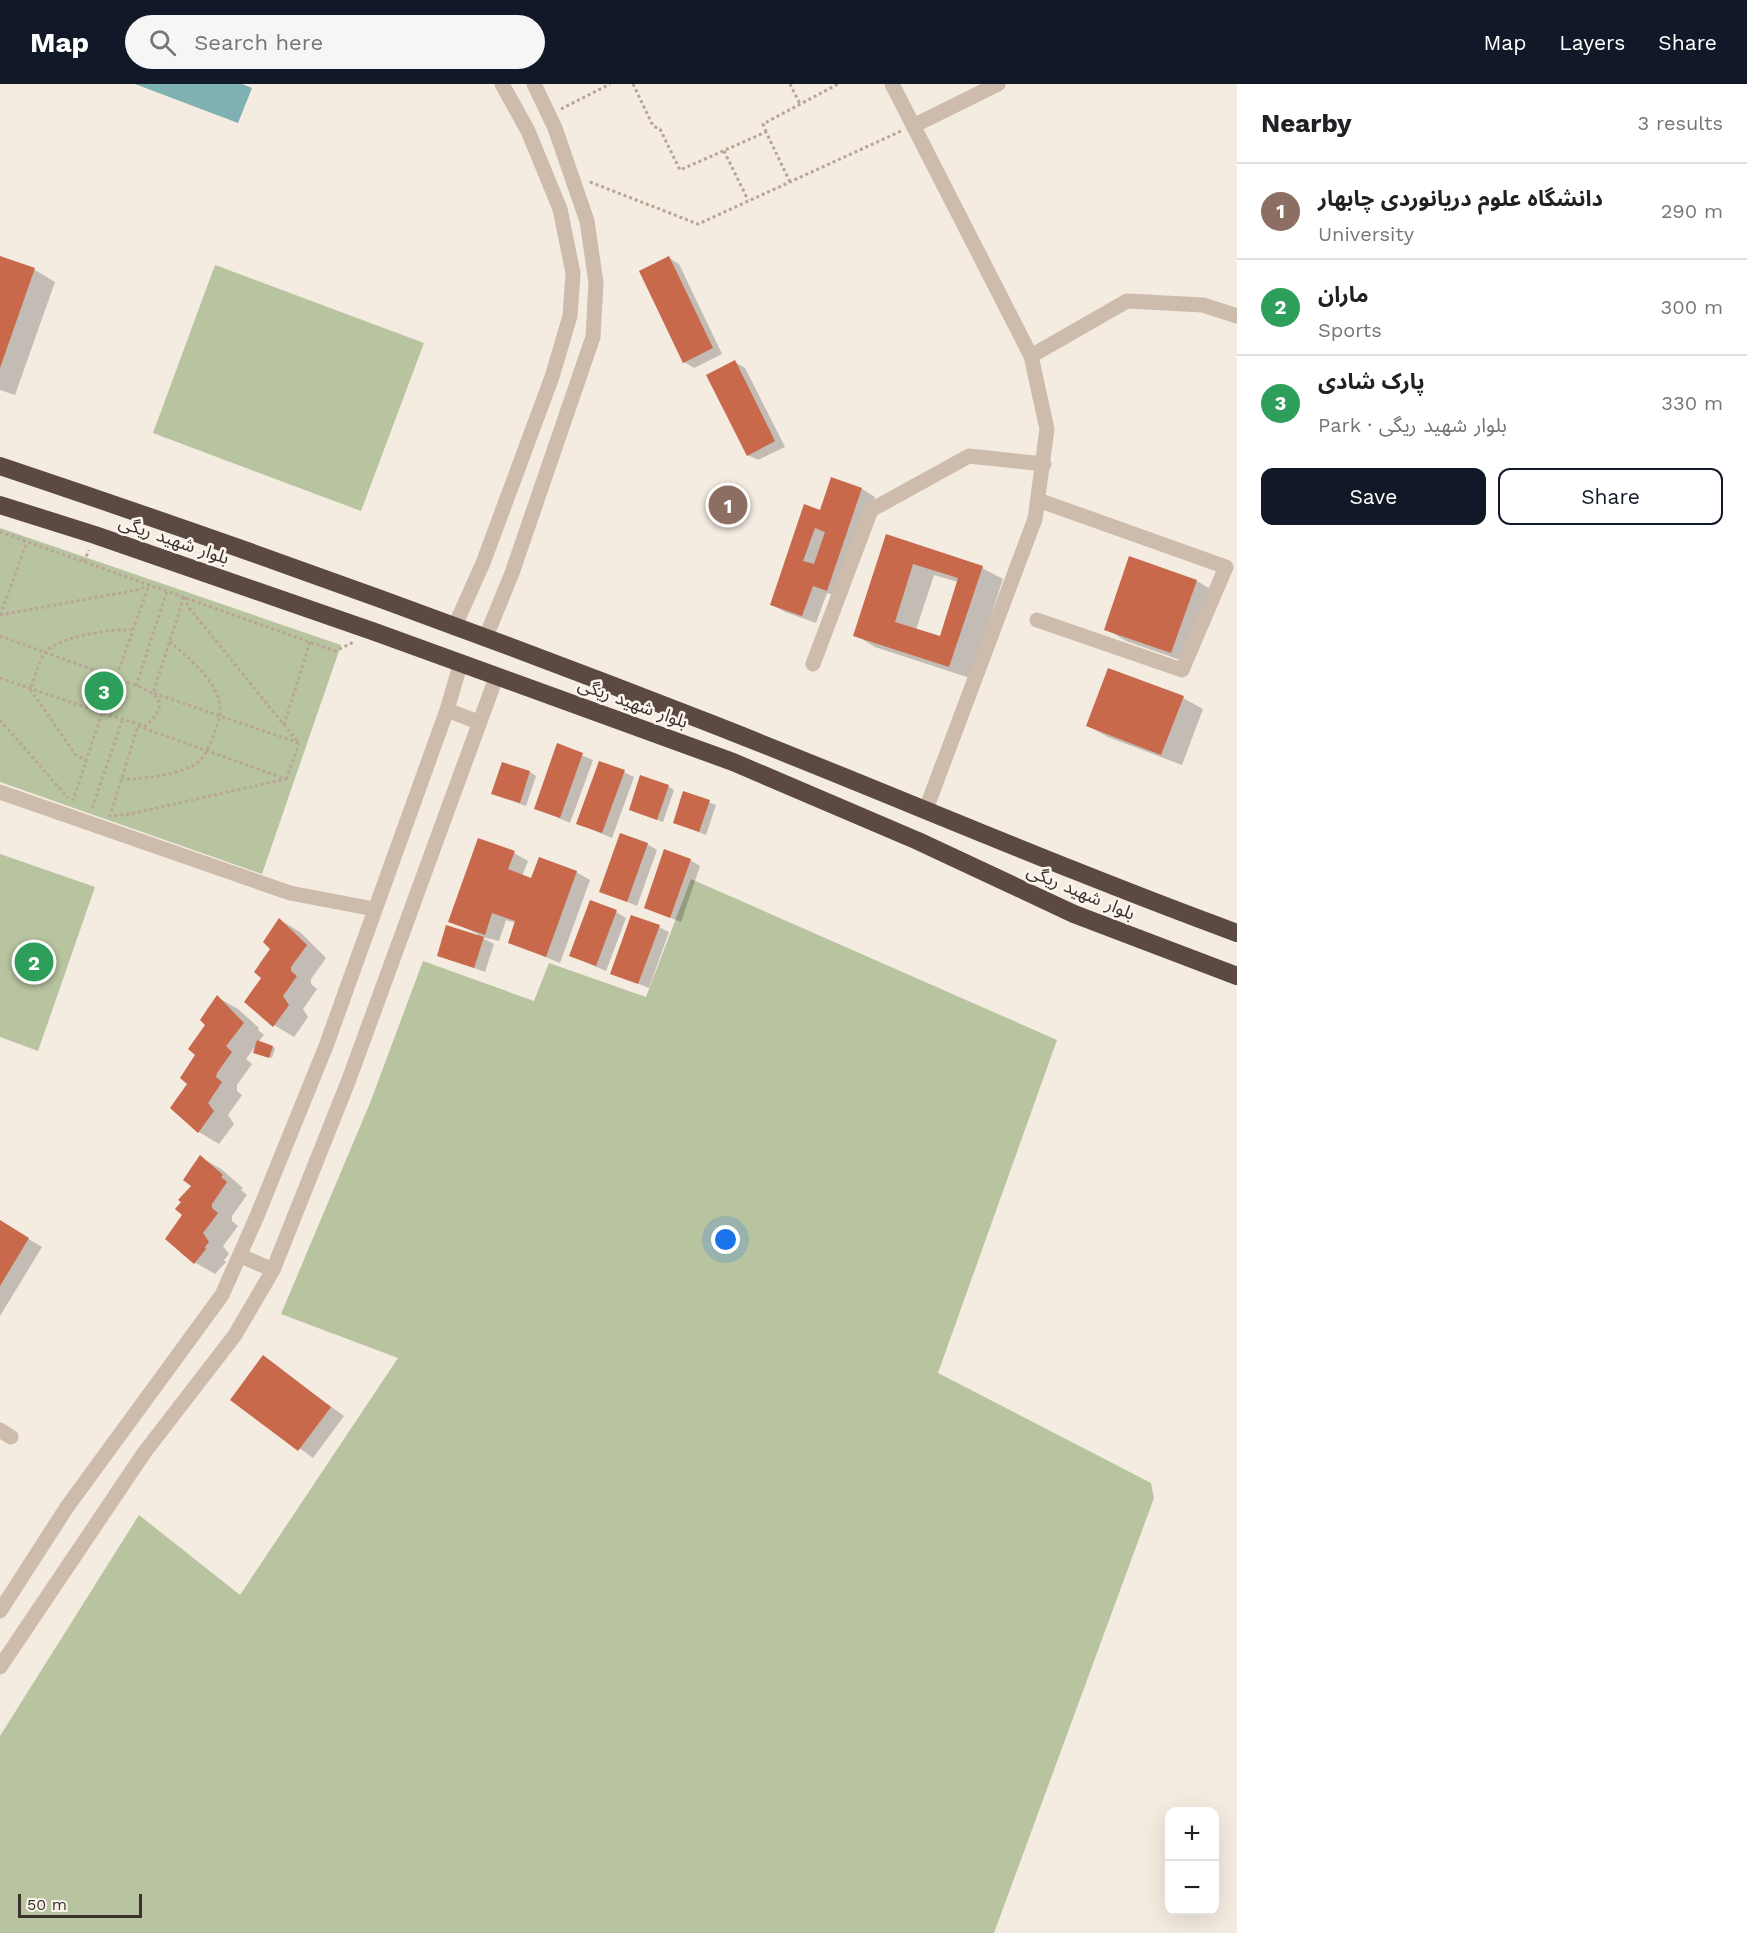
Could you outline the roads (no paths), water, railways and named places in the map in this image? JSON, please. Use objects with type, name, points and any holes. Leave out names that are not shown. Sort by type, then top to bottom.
[{"type":"highway","name":"بلوار شهید ریگی","points":[[0,466],[108,502],[709,723],[926,809],[1098,882],[1237,933]]},
{"type":"highway","name":"بلوار شهید ریگی","points":[[0,505],[95,535],[461,662],[733,762],[918,842],[1074,914],[1237,976]]},
{"type":"street","points":[[454,628],[483,563],[552,377],[570,316],[573,273],[560,209],[528,131],[502,84]]},
{"type":"street","points":[[485,639],[513,573],[593,337],[596,283],[589,231],[549,115],[534,84]]},
{"type":"street","points":[[892,84],[1031,356],[1047,429],[1035,519],[926,809]]},
{"type":"street","points":[[913,126],[998,84]]},
{"type":"street","points":[[1031,356],[1127,301],[1203,305],[1237,316]]},
{"type":"street","points":[[813,664],[871,510],[969,456],[1044,464]]},
{"type":"street","points":[[1038,500],[1226,567],[1182,670],[1038,620]]},
{"type":"street","points":[[0,1611],[67,1507],[204,1322],[222,1295],[241,1256],[326,1046],[447,710],[461,662]]},
{"type":"street","points":[[0,1667],[144,1453],[234,1335],[273,1270],[348,1082],[497,675]]},
{"type":"street","points":[[447,710],[478,722]]},
{"type":"street","points":[[0,792],[290,893],[374,909]]},
{"type":"street","points":[[241,1256],[273,1270]]},
{"type":"water","points":[[135,84],[242,84],[252,88],[238,123]]},
{"type":"place","name":"دانشگاه علوم دریانوردی چابهار","points":[[728,505]]},
{"type":"place","name":"پارک شادی","points":[[104,691]]},
{"type":"place","name":"ماران","points":[[34,962]]}]
